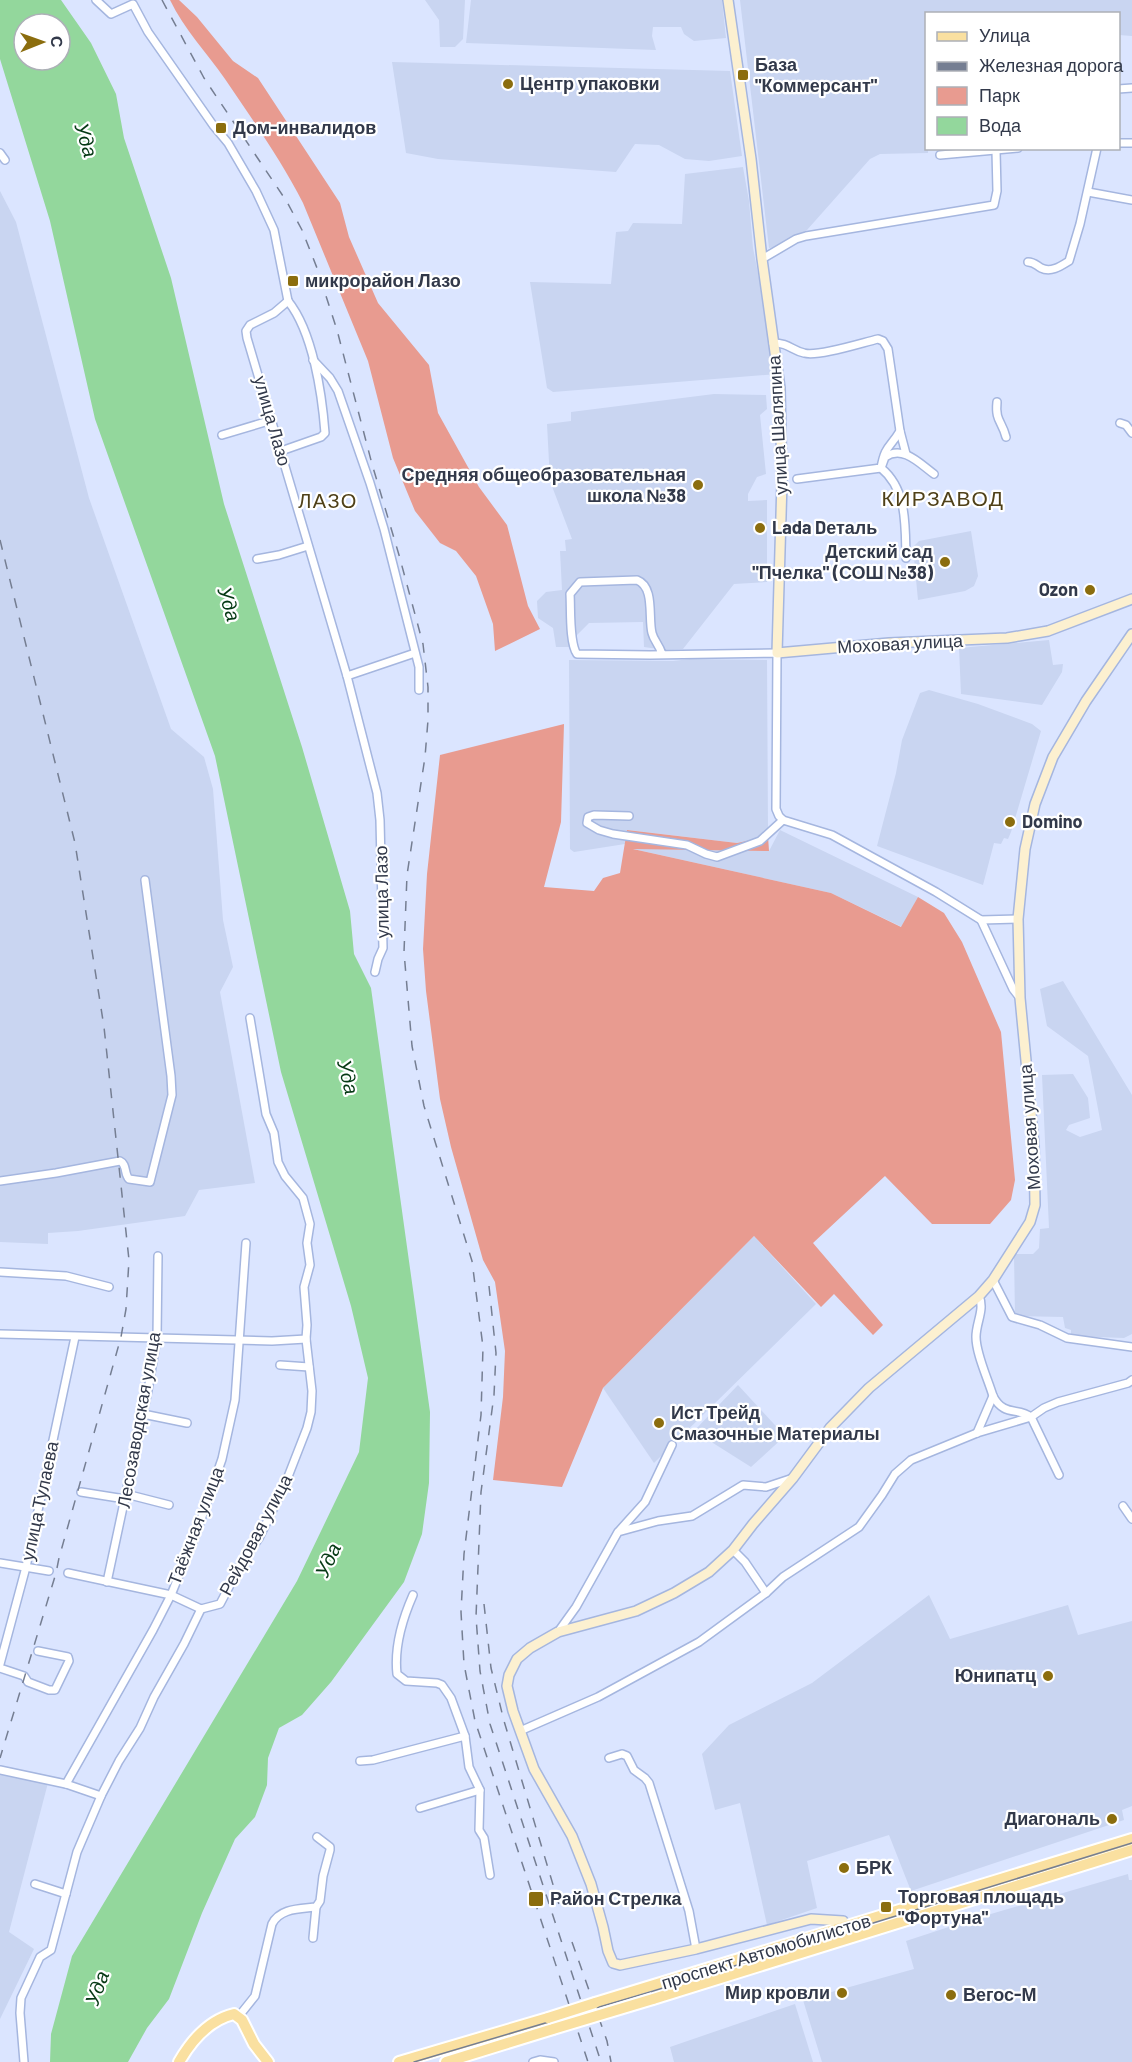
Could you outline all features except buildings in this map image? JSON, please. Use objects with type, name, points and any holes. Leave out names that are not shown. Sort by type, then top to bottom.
[{"type":"main road","name":"проспект Автомобилистов","points":[[399,2062],[1132,1839]]},
{"type":"main road","name":"проспект Автомобилистов","points":[[446,2062],[1132,1850]]},
{"type":"main road","points":[[179,2062],[197,2037],[209,2026],[234,2014],[239,2016],[254,2044],[268,2062]]},
{"type":"street","points":[[96,0],[111,14],[132,4],[148,32],[228,143],[256,191],[274,230],[288,302],[298,314],[323,397],[325,433],[321,437],[280,450]]},
{"type":"street","name":"улица Шаляпина","points":[[728,0],[780,388],[782,481],[777,652],[776,808],[781,818]]},
{"type":"street","points":[[940,154],[1003,150]]},
{"type":"street","points":[[1028,261],[1044,270],[1069,261],[1097,150]]},
{"type":"street","points":[[762,260],[796,239],[806,236],[994,205],[997,191],[996,151]]},
{"type":"street","points":[[0,153],[5,160]]},
{"type":"street","points":[[1088,192],[1132,200]]},
{"type":"street","name":"улица Лазо","points":[[288,302],[274,313],[250,325],[246,331],[346,676],[377,793],[380,820],[383,948],[375,972]]},
{"type":"street","points":[[773,343],[785,343],[803,353],[814,354],[878,339],[883,341],[888,349],[900,431],[906,454]]},
{"type":"street","points":[[313,360],[330,378],[338,391],[370,483],[408,620],[419,667],[419,690]]},
{"type":"street","points":[[997,402],[998,420],[1004,428],[1006,437]]},
{"type":"street","points":[[222,435],[272,420]]},
{"type":"street","points":[[1120,423],[1125,424],[1132,433]]},
{"type":"street","points":[[882,468],[887,446],[900,431]]},
{"type":"street","points":[[882,468],[885,457],[891,452],[906,454],[934,474]]},
{"type":"street","points":[[797,479],[882,468],[887,472],[903,501],[906,558]]},
{"type":"street","points":[[257,559],[308,546]]},
{"type":"street","name":"Моховая улица","points":[[662,654],[659,642],[651,631],[647,588],[643,582],[637,580],[583,581],[570,594],[574,650],[577,654],[662,654],[777,652],[889,643],[1007,638],[1048,631],[1132,599]]},
{"type":"street","name":"Моховая улица","points":[[696,1949],[620,1965],[613,1963],[591,1884],[572,1836],[534,1769],[520,1731],[507,1686],[509,1675],[517,1659],[530,1648],[558,1632],[636,1611],[710,1572],[733,1550],[793,1478],[830,1428],[869,1388],[979,1296],[993,1280],[1030,1222],[1035,1205],[1034,1144],[1020,998],[1018,919],[1025,849],[1035,804],[1049,765],[1086,701],[1132,634]]},
{"type":"street","points":[[346,676],[415,652]]},
{"type":"street","points":[[628,816],[594,815],[588,817],[587,823],[598,830],[613,834],[687,844],[717,857],[760,841],[781,818],[832,835],[936,892],[981,920],[1010,983],[1020,998]]},
{"type":"street","points":[[0,1181],[120,1161],[124,1164],[126,1176],[129,1179],[150,1182],[172,1095],[145,880]]},
{"type":"street","points":[[981,920],[1018,919]]},
{"type":"street","name":"Рейдовая улица","points":[[24,2062],[21,1998],[40,1957],[51,1950],[77,1851],[101,1796],[140,1728],[201,1608],[220,1604],[240,1566],[259,1538],[284,1487],[308,1428],[312,1391],[306,1339],[304,1287],[310,1265],[307,1243],[310,1224],[303,1198],[285,1176],[278,1162],[274,1133],[266,1114],[250,1018]]},
{"type":"street","name":"Таёжная улица","points":[[66,1784],[171,1594],[197,1531],[222,1459],[235,1400],[246,1244]]},
{"type":"street","name":"Лесозаводская улица","points":[[107,1582],[157,1338],[158,1256]]},
{"type":"street","points":[[0,1272],[66,1276],[109,1287]]},
{"type":"street","points":[[993,1280],[1012,1317],[1040,1325],[1067,1338],[1132,1347]]},
{"type":"street","points":[[979,1296],[982,1306],[976,1332],[977,1343],[993,1396],[1005,1409],[1024,1413],[1032,1418],[1059,1475]]},
{"type":"street","points":[[0,1334],[272,1341],[306,1339]]},
{"type":"street","name":"улица Тулаева","points":[[0,1666],[26,1567],[75,1337]]},
{"type":"street","points":[[280,1365],[309,1367]]},
{"type":"street","points":[[520,1731],[598,1697],[699,1642],[766,1593],[783,1577],[859,1527],[895,1474],[911,1460],[977,1433],[1032,1418],[1044,1408],[1058,1402],[1132,1380]]},
{"type":"street","points":[[977,1433],[993,1396]]},
{"type":"street","points":[[143,1414],[187,1423]]},
{"type":"street","points":[[558,1632],[576,1607],[618,1532],[645,1502],[672,1445]]},
{"type":"street","points":[[618,1532],[658,1521],[692,1516],[743,1485],[766,1487],[793,1478]]},
{"type":"street","points":[[81,1492],[169,1505]]},
{"type":"street","points":[[1124,1506],[1132,1519]]},
{"type":"street","points":[[733,1550],[745,1562],[766,1593]]},
{"type":"street","points":[[0,1563],[49,1571]]},
{"type":"street","points":[[68,1574],[171,1594],[201,1608]]},
{"type":"street","points":[[413,1595],[402,1618],[396,1661],[397,1674],[406,1681],[442,1685],[450,1698],[465,1736],[469,1767],[480,1790],[479,1830],[484,1838],[490,1875]]},
{"type":"street","points":[[0,1666],[24,1676],[28,1682],[55,1690],[69,1661],[68,1657],[38,1651]]},
{"type":"street","points":[[360,1761],[373,1760],[465,1736]]},
{"type":"street","points":[[609,1758],[622,1754],[627,1756],[634,1770],[649,1783],[689,1911],[696,1949],[811,1919],[843,1921],[844,1927]]},
{"type":"street","points":[[0,1770],[66,1784],[101,1796]]},
{"type":"street","points":[[420,1808],[480,1790]]},
{"type":"street","points":[[313,1938],[316,1907],[320,1901],[323,1876],[330,1850],[330,1847],[317,1837]]},
{"type":"street","points":[[35,1884],[66,1894]]},
{"type":"street","points":[[239,2016],[255,1996],[272,1924],[276,1916],[284,1912],[316,1907]]},
{"type":"street","points":[[533,2062],[540,2060],[554,2062]]},
{"type":"shaded area","points":[[425,0],[465,0],[463,39],[455,47],[440,47],[439,20]]},
{"type":"shaded area","points":[[471,0],[722,0],[726,38],[694,41],[684,34],[681,27],[653,27],[652,36],[656,50],[466,43]]},
{"type":"shaded area","points":[[740,0],[1132,0],[1132,36],[1120,35],[1120,12],[925,12],[925,150],[928,150],[928,153],[880,154],[870,159],[807,230],[778,247],[769,248]]},
{"type":"shaded area","points":[[392,62],[730,71],[742,156],[709,161],[685,159],[659,145],[635,144],[616,172],[438,159],[406,153]]},
{"type":"shaded area","points":[[743,167],[753,248],[778,374],[553,392],[547,388],[530,282],[611,284],[616,232],[628,231],[633,223],[682,224],[685,174]]},
{"type":"shaded area","points":[[0,191],[16,222],[89,498],[171,729],[204,757],[213,789],[223,920],[233,967],[220,992],[255,1183],[199,1190],[185,1216],[48,1233],[48,1244],[0,1242]]},
{"type":"shaded area","points":[[714,394],[766,395],[767,409],[760,415],[766,474],[757,477],[748,494],[748,501],[767,500],[767,582],[734,584],[683,649],[665,650],[644,647],[643,622],[589,623],[577,635],[577,647],[556,647],[553,628],[538,618],[537,601],[546,592],[562,590],[560,551],[566,551],[565,540],[572,539],[550,481],[547,424],[571,421],[571,412]]},
{"type":"shaded area","name":"Детский сад \"Пчелка\" (СОШ №38)","points":[[971,531],[978,576],[974,586],[965,591],[918,600],[913,547],[919,541]]},
{"type":"shaded area","points":[[1049,640],[1053,665],[1063,664],[1062,672],[1042,705],[961,694],[959,648]]},
{"type":"shaded area","points":[[690,659],[767,660],[768,830],[758,838],[737,843],[628,830],[625,844],[574,852],[570,849],[569,660],[673,661]]},
{"type":"shaded area","points":[[929,690],[978,704],[1032,724],[1041,731],[1011,832],[1008,839],[1004,838],[1001,844],[994,843],[983,885],[877,846],[902,740],[920,693]]},
{"type":"shaded area","points":[[780,830],[918,897],[902,927],[831,893],[629,848],[769,851]]},
{"type":"shaded area","points":[[1063,981],[1132,1095],[1132,1334],[1124,1338],[1071,1336],[1071,1330],[1065,1328],[1063,1317],[1015,1316],[1014,1254],[1033,1254],[1039,1248],[1040,1229],[1049,1228],[1042,1075],[1073,1074],[1088,1098],[1090,1118],[1069,1125],[1066,1130],[1080,1137],[1102,1130],[1088,1056],[1047,1026],[1040,989]]},
{"type":"shaded area","points":[[754,1236],[816,1304],[654,1463],[603,1388]]},
{"type":"shaded area","points":[[738,1385],[785,1436],[751,1467],[694,1431]]},
{"type":"shaded area","points":[[929,1595],[950,1639],[1068,1605],[1078,1635],[1132,1621],[1132,1806],[1122,1810],[1124,1820],[911,1891],[889,1835],[807,1861],[817,1908],[767,1925],[740,1803],[715,1810],[702,1754],[729,1725],[812,1683]]},
{"type":"shaded area","points":[[0,1767],[49,1779],[9,1932],[34,1949],[0,2019]]},
{"type":"shaded area","points":[[1128,1874],[1129,1880],[1132,1880],[1132,2062],[822,2062],[803,2000],[914,1969],[906,1941]]},
{"type":"shaded area","points":[[795,2004],[813,2062],[674,2062],[670,2047]]},
{"type":"green space","points":[[170,0],[179,0],[197,17],[233,61],[258,78],[340,203],[349,237],[378,303],[429,365],[438,413],[479,487],[507,525],[528,606],[540,629],[495,651],[493,624],[476,576],[456,551],[440,543],[415,511],[393,458],[368,361],[303,203],[266,140],[182,21]]},
{"type":"green space","points":[[564,724],[561,822],[544,887],[594,891],[603,878],[620,873],[627,830],[737,843],[768,836],[769,851],[633,849],[831,893],[901,927],[918,897],[944,913],[962,942],[1001,1032],[1015,1180],[1011,1200],[990,1224],[932,1224],[885,1176],[813,1243],[883,1325],[873,1335],[834,1294],[821,1307],[754,1236],[603,1388],[562,1487],[493,1480],[503,1397],[505,1351],[495,1282],[483,1260],[440,1099],[423,949],[427,874],[440,755]]},
{"type":"water","name":"Уда","points":[[0,0],[61,0],[69,12],[12,12],[12,72],[72,72],[72,16],[91,43],[116,94],[124,138],[171,278],[224,504],[302,747],[350,911],[354,954],[371,988],[430,1412],[429,1483],[422,1534],[404,1582],[331,1682],[302,1715],[279,1728],[268,1758],[267,1785],[255,1817],[235,1839],[202,1913],[169,1999],[147,2028],[128,2062],[50,2062],[51,2034],[72,1956],[297,1581],[359,1452],[368,1378],[351,1306],[281,1072],[215,756],[95,419],[50,221],[0,59]]},
{"type":"tram line","points":[[414,2062],[650,1992],[1132,1843]]},
{"type":"railway","points":[[162,0],[204,78],[287,202],[302,230],[337,330],[423,644],[428,687],[428,720],[425,757],[407,875],[404,952],[412,1046],[424,1106],[472,1261],[483,1347],[481,1415],[464,1554],[461,1612],[464,1664],[475,1721],[588,2062]]},
{"type":"railway","points":[[0,540],[75,843],[104,1027],[129,1260],[126,1309],[121,1337],[56,1573],[0,1758]]},
{"type":"railway","points":[[489,1286],[496,1353],[494,1395],[481,1492],[476,1617],[480,1671],[490,1724],[601,2062]]},
{"type":"railway","points":[[484,1604],[491,1668],[504,1721],[560,1908]]},
{"type":"railway","points":[[572,1942],[607,2041],[611,2062]]},
{"type":"place","name":"База \"Коммерсант\"","points":[[743,75]]},
{"type":"place","name":"Центр упаковки","points":[[508,84]]},
{"type":"place","name":"Дом-инвалидов","points":[[221,128]]},
{"type":"place","name":"микрорайон Лазо","points":[[293,281]]},
{"type":"place","name":"Средняя общеобразовательная школа №38","points":[[698,485]]},
{"type":"place","name":"Lada Dеталь","points":[[760,528]]},
{"type":"place","name":"Детский сад \"Пчелка\" (СОШ №38)","points":[[945,562]]},
{"type":"place","name":"Ozon","points":[[1090,590]]},
{"type":"place","name":"Domino","points":[[1010,822]]},
{"type":"place","name":"Ист Трейд Смазочные Материалы","points":[[659,1423]]},
{"type":"place","name":"Юнипатц","points":[[1048,1676]]},
{"type":"place","name":"Диагональ","points":[[1112,1819]]},
{"type":"place","name":"БРК","points":[[844,1868]]},
{"type":"place","name":"Район Стрелка","points":[[536,1899]]},
{"type":"place","name":"Торговая площадь \"Фортуна\"","points":[[886,1907]]},
{"type":"place","name":"Мир кровли","points":[[842,1993]]},
{"type":"place","name":"Вегос-М","points":[[951,1995]]},
{"type":"district","name":"КИРЗАВОД","points":[[943,499]]},
{"type":"district","name":"ЛАЗО","points":[[328,501]]}]
